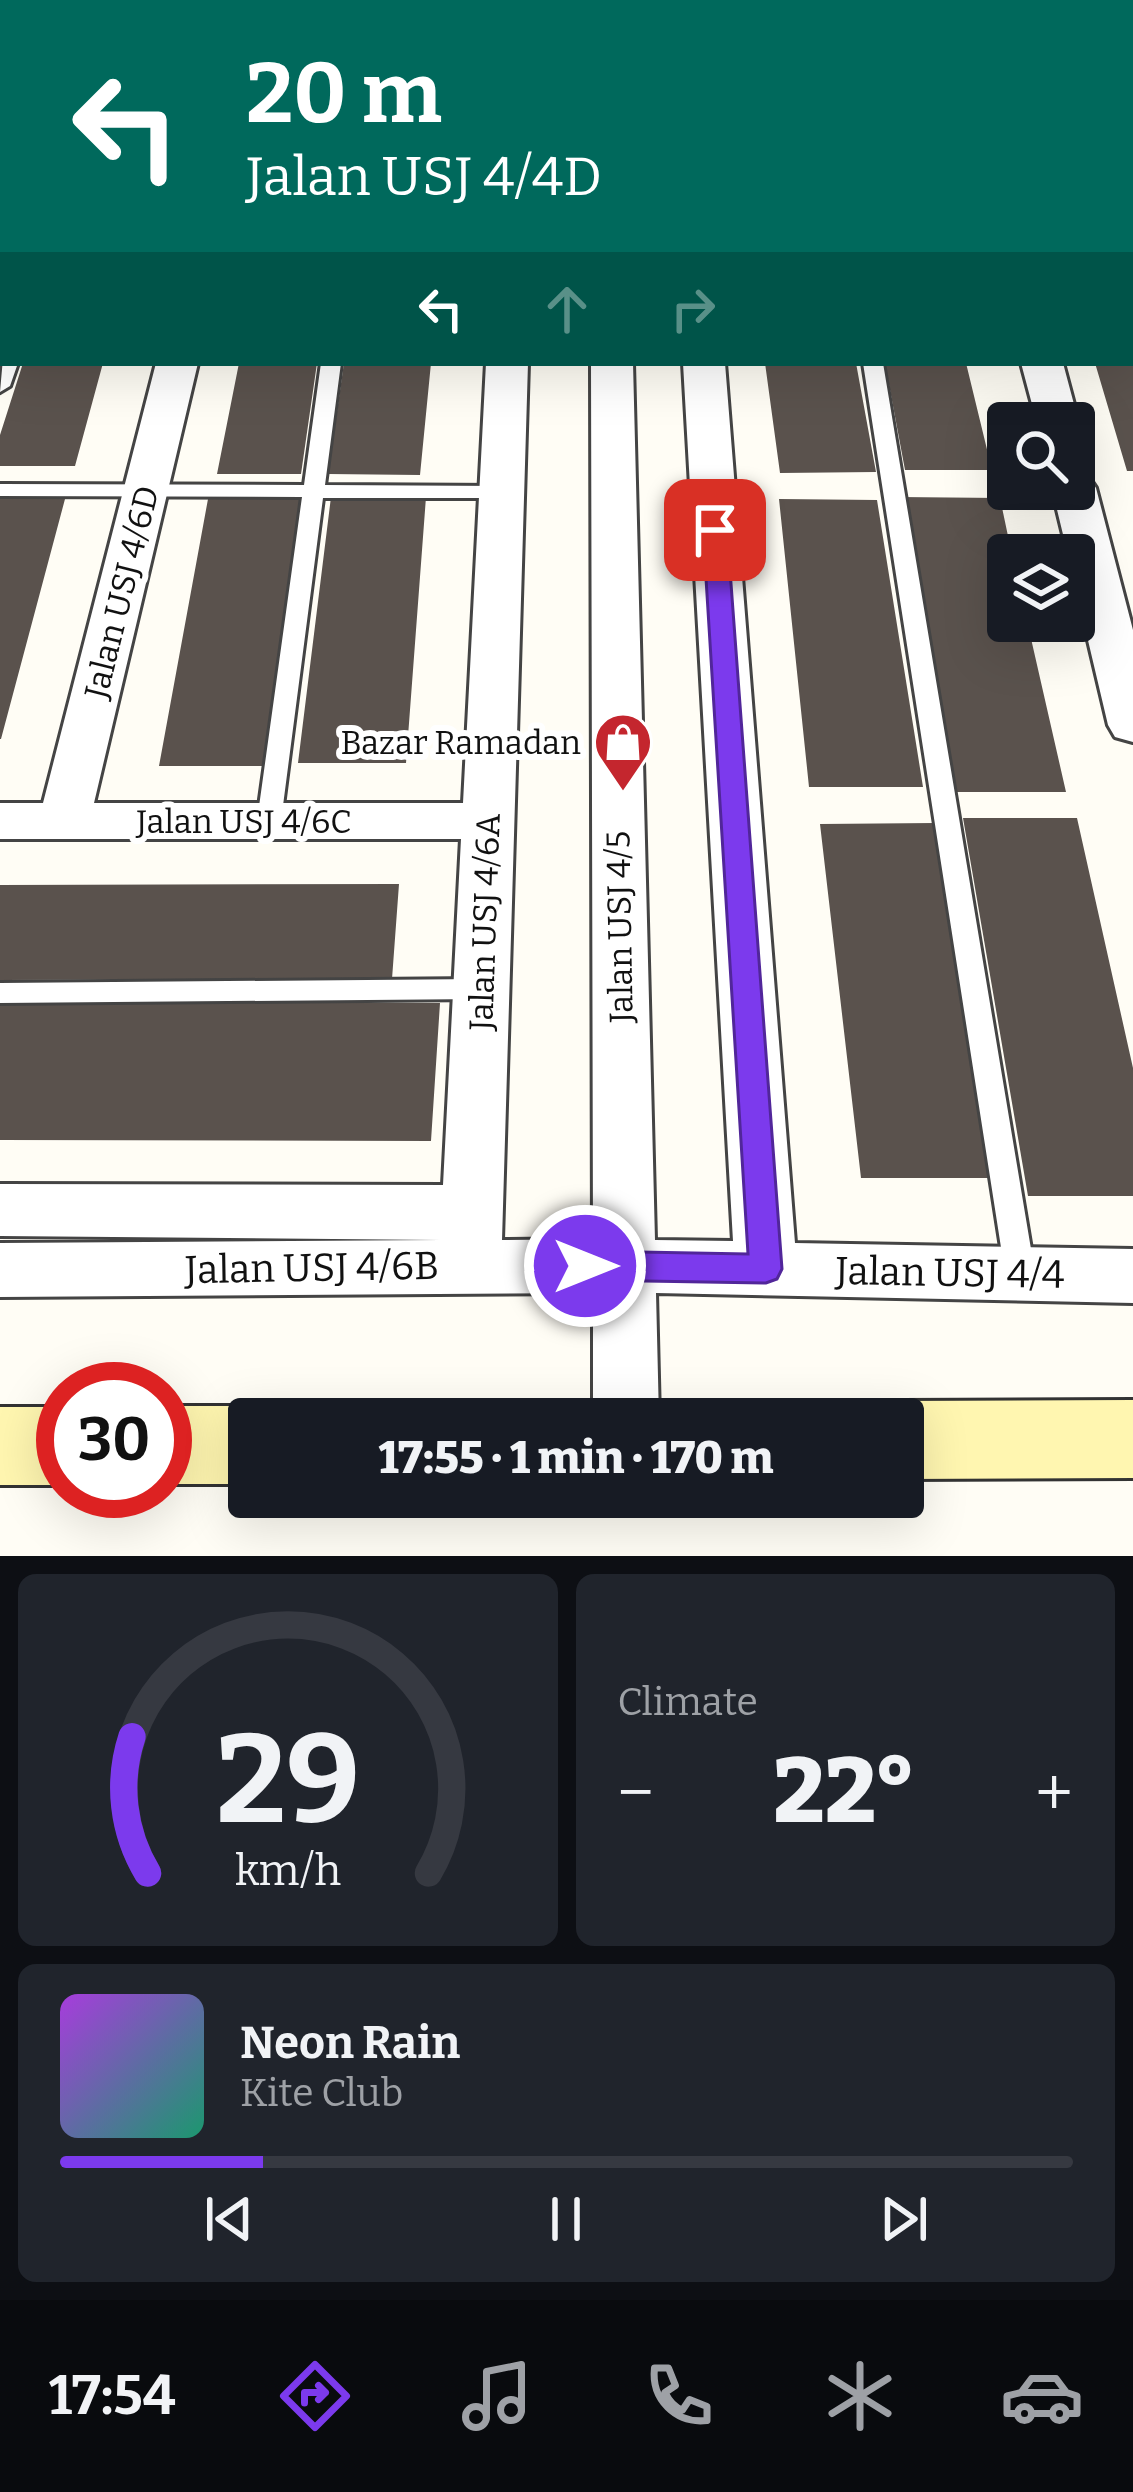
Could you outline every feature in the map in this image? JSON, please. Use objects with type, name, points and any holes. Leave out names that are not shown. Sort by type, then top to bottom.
[{"type":"main road","points":[[924,1440],[1133,1439]]},
{"type":"main road","points":[[192,1445],[228,1444]]},
{"type":"main road","points":[[0,1446],[36,1446]]},
{"type":"street","name":"Jalan USJ 4/6D","points":[[64,821],[176,366]]},
{"type":"street","name":"Jalan USJ 4/6A","points":[[471,1239],[507,366]]},
{"type":"street","name":"Jalan USJ 4/5","points":[[612,366],[626,1398]]},
{"type":"street","points":[[704,366],[766,1269]]},
{"type":"street","points":[[1043,366],[1052,402]]},
{"type":"street","points":[[1080,510],[1133,724]]},
{"type":"street","name":"Jalan USJ 4/6C","points":[[0,821],[488,820]]},
{"type":"street","name":"Jalan USJ 4/6B","points":[[0,1210],[471,1239],[624,1266]]},
{"type":"street","name":"Jalan USJ 4/6B","points":[[0,1270],[471,1239]]},
{"type":"street","name":"Jalan USJ 4/4","points":[[624,1266],[1133,1276]]},
{"type":"lane","points":[[269,820],[331,366]]},
{"type":"lane","points":[[873,366],[1020,1274]]},
{"type":"lane","points":[[0,490],[502,492]]},
{"type":"lane","points":[[0,993],[481,989]]},
{"type":"building","points":[[22,366],[102,366],[75,466],[0,466],[0,435]]},
{"type":"building","points":[[238,366],[317,366],[301,474],[217,474]]},
{"type":"building","points":[[344,366],[431,366],[420,475],[328,474]]},
{"type":"building","points":[[765,366],[857,366],[876,472],[780,473]]},
{"type":"building","points":[[886,366],[967,366],[987,449],[987,470],[905,470]]},
{"type":"building","points":[[1096,366],[1133,366],[1133,471],[1127,471]]},
{"type":"building","points":[[331,497],[426,497],[406,763],[298,763]]},
{"type":"building","points":[[899,497],[987,498],[987,510],[1003,510],[1008,534],[987,534],[987,642],[1032,642],[1066,792],[951,792]]},
{"type":"building","points":[[0,499],[65,499],[1,739],[0,739]]},
{"type":"building","points":[[208,499],[303,499],[269,766],[159,766]]},
{"type":"building","points":[[779,499],[877,500],[923,787],[809,787]]},
{"type":"building","points":[[963,818],[1077,818],[1133,1068],[1133,1196],[1028,1196]]},
{"type":"building","points":[[935,823],[996,1178],[861,1178],[820,824]]},
{"type":"building","points":[[399,884],[392,979],[0,980],[0,885]]},
{"type":"building","points":[[0,1002],[440,1003],[431,1141],[0,1140]]},
{"type":"place","name":"Bazar Ramadan","points":[[623,793]]},
{"type":"route","points":[[585,1266],[766,1269],[715,530]]}]
